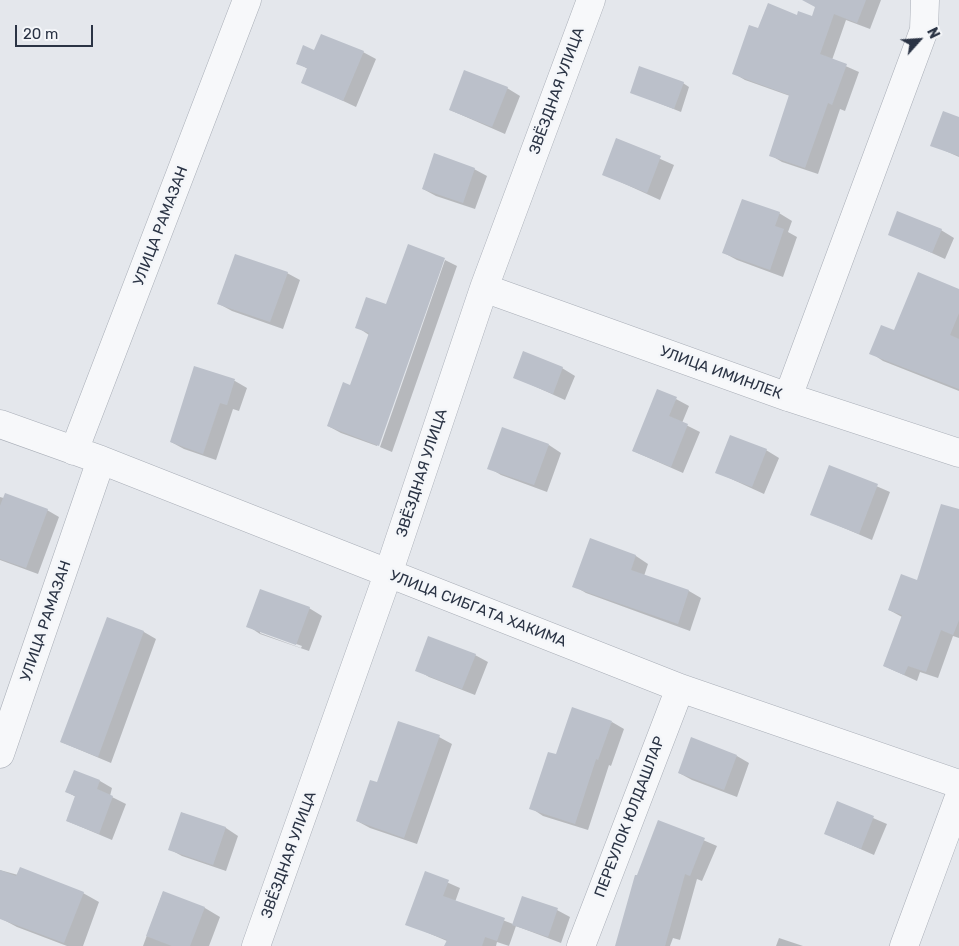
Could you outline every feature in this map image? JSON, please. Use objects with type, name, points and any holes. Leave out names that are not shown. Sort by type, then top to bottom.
[{"type":"street","name":"УЛИЦА РАМАЗАН","points":[[74,451],[247,0]]},
{"type":"street","name":"ЗВЁЗДНАЯ УЛИЦА","points":[[256,946],[388,574],[484,288],[591,0]]},
{"type":"street","points":[[788,397],[924,30],[925,0]]},
{"type":"street","name":"УЛИЦА ИМИНЛЕК","points":[[484,288],[788,397],[959,453]]},
{"type":"street","name":"УЛИЦА СИБГАТА ХАКИМА","points":[[0,424],[101,460],[680,688],[959,784]]},
{"type":"street","name":"УЛИЦА РАМАЗАН","points":[[0,754],[101,460]]},
{"type":"street","name":"ПЕРЕУЛОК ЮЛДАШЛАР","points":[[581,946],[680,688]]},
{"type":"street","points":[[904,946],[959,798]]},
{"type":"building","points":[[802,0],[866,0],[857,23],[834,14],[820,54],[847,64],[832,105],[828,103],[805,168],[769,156],[789,95],[732,74],[749,25],[758,28],[768,3],[797,15],[798,11],[812,16],[815,7]]},
{"type":"building","points":[[321,34],[364,51],[343,101],[301,83],[307,68],[296,64],[303,45],[314,50]]},
{"type":"building","points":[[639,66],[684,82],[674,109],[630,93]]},
{"type":"building","points":[[464,70],[508,87],[492,127],[449,110]]},
{"type":"building","points":[[943,111],[959,117],[959,156],[930,146]]},
{"type":"building","points":[[616,138],[661,156],[647,193],[602,175]]},
{"type":"building","points":[[434,153],[475,168],[463,203],[422,189]]},
{"type":"building","points":[[742,199],[780,212],[775,226],[784,229],[770,270],[722,253]]},
{"type":"building","points":[[897,211],[942,229],[932,253],[888,235]]},
{"type":"building","points":[[408,244],[445,258],[379,446],[327,426],[343,382],[350,385],[369,333],[355,328],[366,297],[386,304]]},
{"type":"building","points":[[235,254],[288,272],[270,322],[217,304]]},
{"type":"building","points":[[918,272],[959,289],[959,313],[950,335],[959,339],[959,389],[869,354],[881,325],[894,330]]},
{"type":"building","points":[[523,351],[563,367],[553,394],[513,378]]},
{"type":"building","points":[[194,366],[235,379],[227,405],[220,403],[203,454],[170,442]]},
{"type":"building","points":[[657,389],[677,397],[669,416],[688,424],[671,467],[632,451]]},
{"type":"building","points":[[502,427],[549,444],[534,485],[487,469]]},
{"type":"building","points":[[730,435],[767,449],[752,487],[715,473]]},
{"type":"building","points":[[829,465],[878,484],[859,534],[810,515]]},
{"type":"building","points":[[5,493],[48,509],[26,568],[0,559],[0,506]]},
{"type":"building","points":[[941,504],[959,509],[959,620],[953,635],[941,630],[926,672],[908,666],[904,675],[883,666],[902,615],[888,610],[901,574],[917,580]]},
{"type":"building","points":[[590,538],[636,555],[631,570],[689,590],[678,624],[572,587]]},
{"type":"building","points":[[260,589],[310,607],[296,645],[246,627]]},
{"type":"building","points":[[107,617],[144,631],[98,757],[60,742]]},
{"type":"building","points":[[428,636],[476,654],[462,689],[415,671]]},
{"type":"building","points":[[572,707],[612,721],[598,760],[596,759],[575,824],[529,809],[548,752],[556,754]]},
{"type":"building","points":[[398,721],[440,735],[404,838],[356,821],[370,780],[377,782]]},
{"type":"building","points":[[691,737],[737,755],[724,790],[678,773]]},
{"type":"building","points":[[74,770],[100,780],[97,789],[113,796],[99,834],[66,821],[75,796],[65,792]]},
{"type":"building","points":[[837,801],[874,816],[861,849],[824,834]]},
{"type":"building","points":[[181,812],[226,827],[213,865],[168,850]]},
{"type":"building","points":[[658,820],[705,838],[690,876],[685,874],[665,946],[615,946],[635,875],[637,875]]},
{"type":"building","points":[[20,867],[84,892],[64,943],[0,919],[0,870],[16,876]]},
{"type":"building","points":[[425,871],[449,880],[443,896],[505,918],[497,941],[485,937],[482,946],[444,946],[447,940],[405,925]]},
{"type":"building","points":[[163,891],[205,907],[190,946],[172,946],[146,936]]},
{"type":"building","points":[[522,896],[558,908],[548,937],[512,925]]}]
